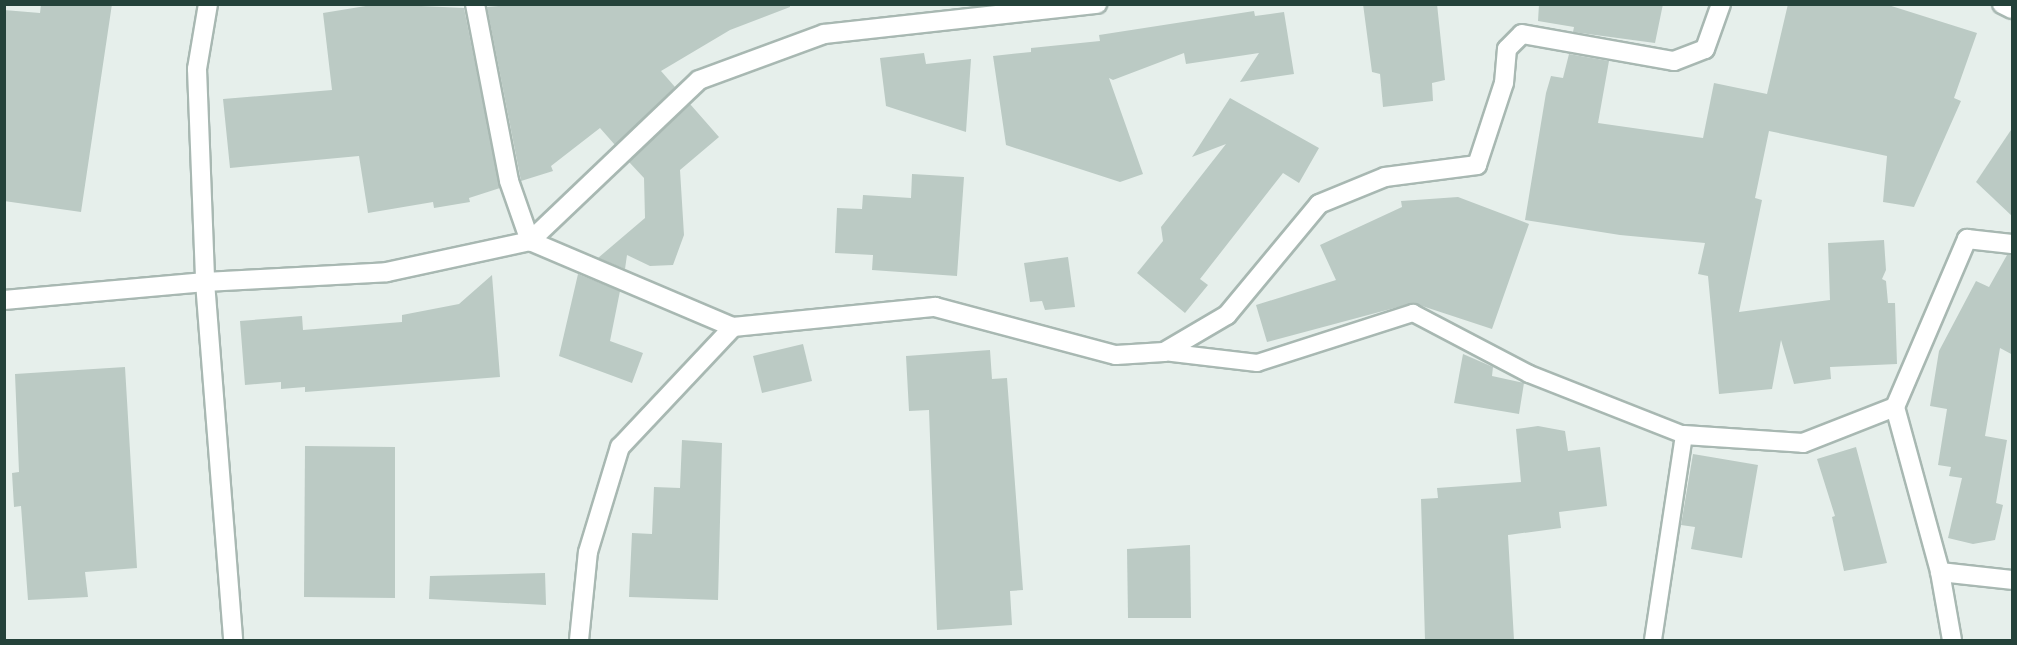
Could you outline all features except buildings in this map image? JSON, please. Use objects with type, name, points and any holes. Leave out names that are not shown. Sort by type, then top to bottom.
[{"type":"street","points":[[208,4],[197,69],[204,282],[233,640]]},
{"type":"street","points":[[476,4],[509,181],[530,241],[733,327],[935,307],[1116,355],[1164,352],[1227,315],[1318,204],[1385,177],[1477,165],[1504,82],[1507,49],[1522,34],[1674,61],[1705,49],[1720,4]]},
{"type":"street","points":[[4,300],[204,282],[387,272],[530,241],[699,80],[824,34],[1097,4]]},
{"type":"street","points":[[2002,4],[2013,9]]},
{"type":"street","points":[[1952,640],[1940,572],[1895,407],[1967,239],[2013,244]]},
{"type":"street","points":[[579,640],[588,552],[620,447],[733,327]]},
{"type":"street","points":[[1684,435],[1803,443],[1895,407]]},
{"type":"street","points":[[1940,572],[2013,580]]},
{"type":"lane","points":[[1164,352],[1257,363],[1413,313],[1529,374],[1684,435],[1653,640]]}]
